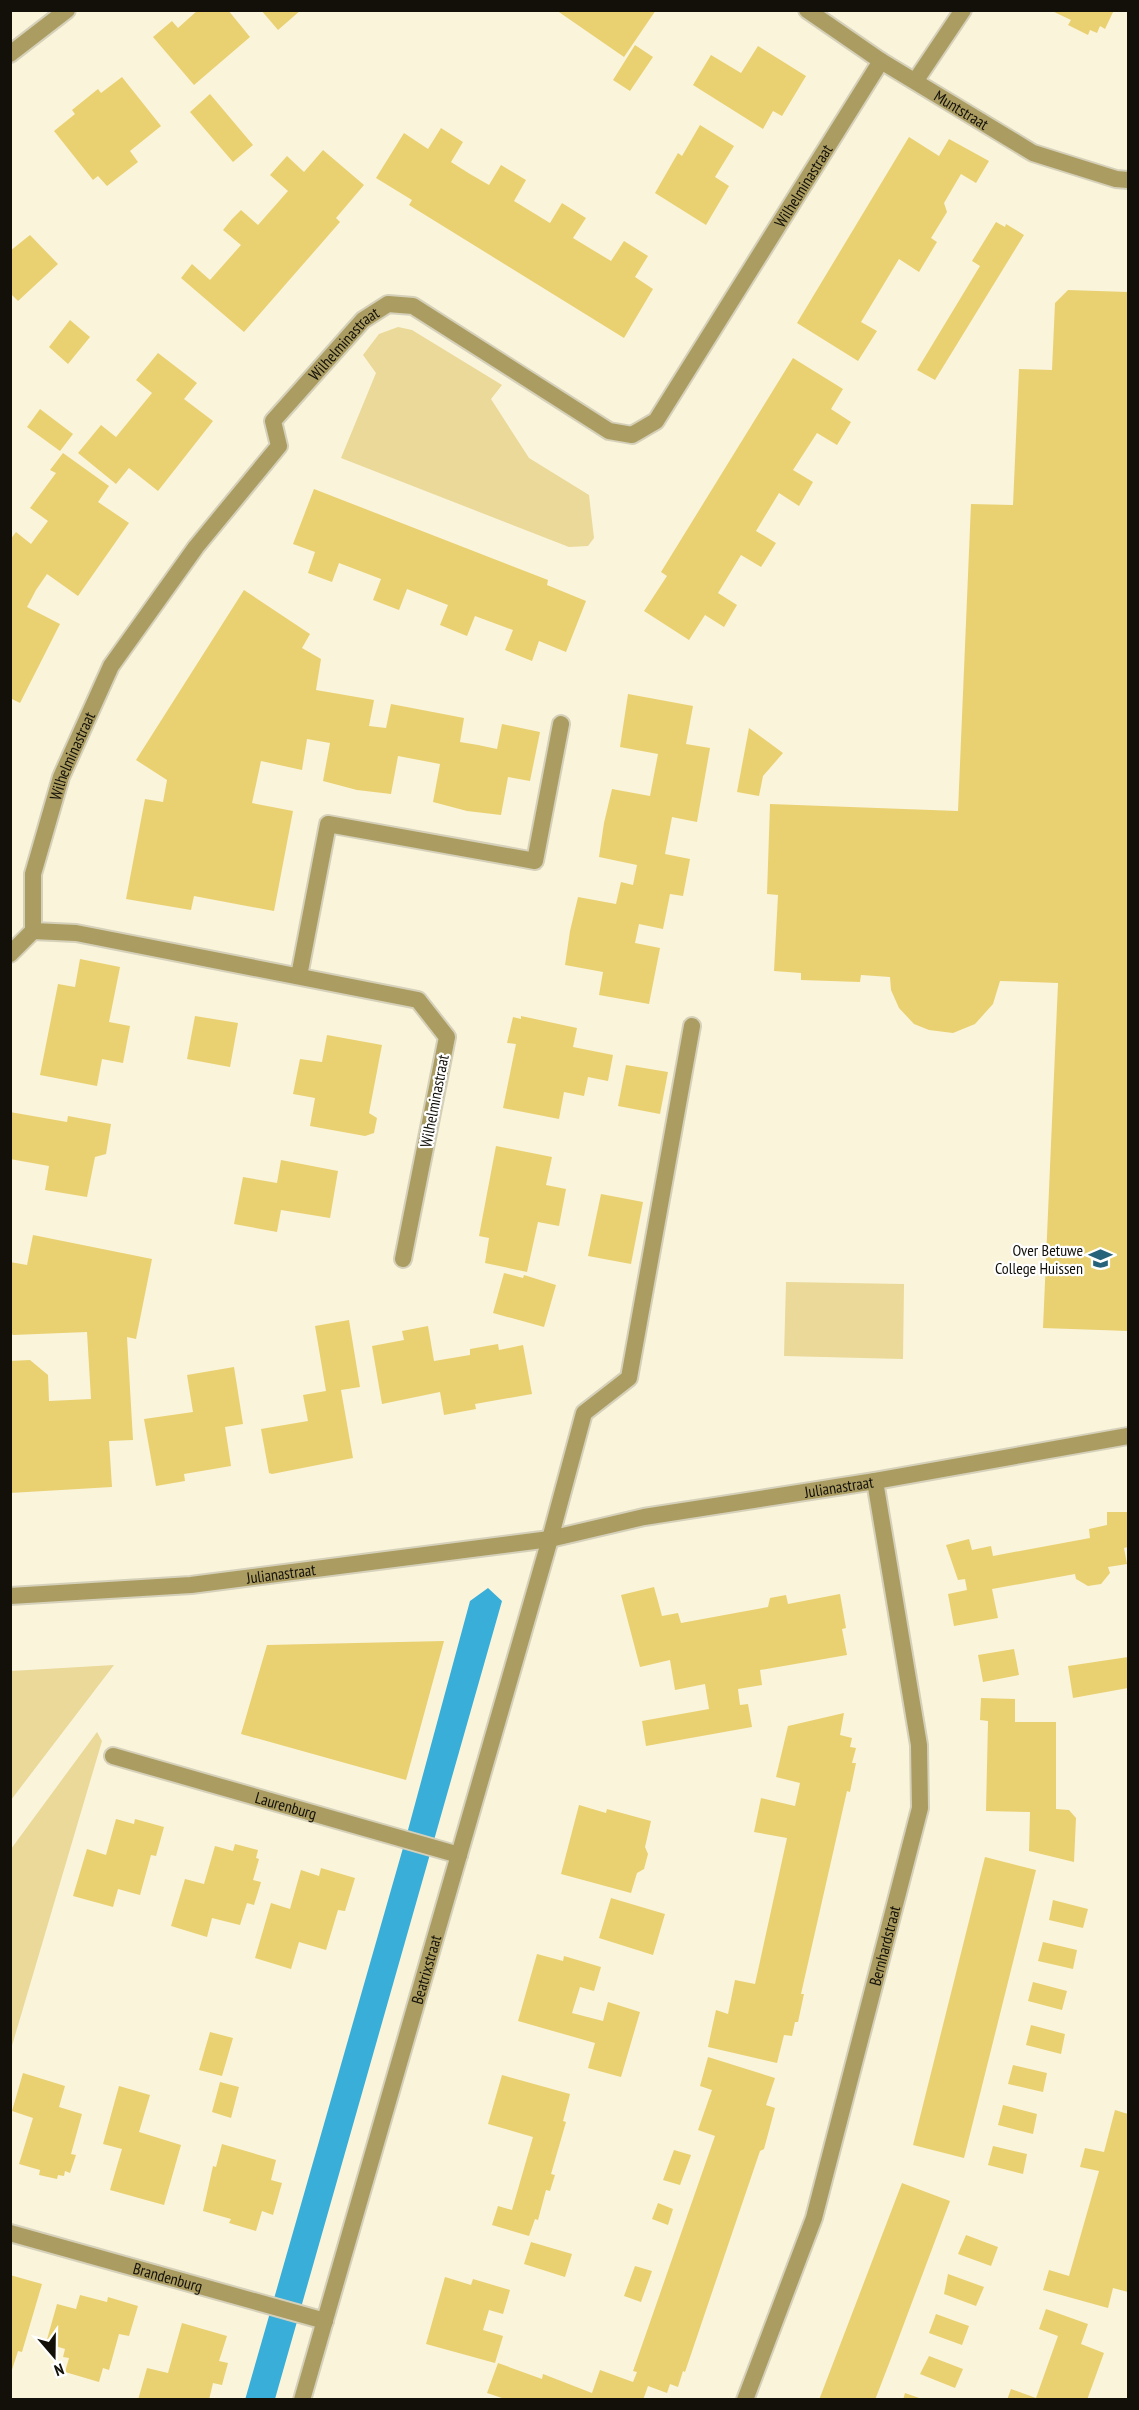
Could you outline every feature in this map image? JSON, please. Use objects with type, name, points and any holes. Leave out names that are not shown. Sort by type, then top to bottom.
[{"type":"street","points":[[10,54],[67,10]]},
{"type":"street","name":"Muntstraat","points":[[807,10],[881,61],[916,80],[1033,153],[1116,179],[1128,180]]},
{"type":"street","points":[[916,80],[963,10]]},
{"type":"street","name":"Wilhelminastraat","points":[[402,1259],[447,1037],[418,1000],[76,933],[33,931],[33,874],[61,777],[111,666],[196,547],[279,446],[273,421],[363,320],[388,304],[413,306],[609,431],[632,435],[657,421],[881,61]]},
{"type":"street","points":[[299,976],[328,824],[535,861],[561,724]]},
{"type":"street","points":[[10,954],[33,931]]},
{"type":"street","points":[[550,1539],[584,1413],[629,1378],[692,1026]]},
{"type":"street","name":"Julianastraat","points":[[10,1596],[191,1585],[550,1539],[644,1517],[874,1481],[1128,1436]]},
{"type":"street","name":"Bernhardstraat","points":[[745,2400],[814,2218],[920,1808],[919,1745],[874,1481]]},
{"type":"street","name":"Beatrixstraat","points":[[302,2400],[550,1539]]},
{"type":"street","name":"Laurenburg","points":[[113,1756],[459,1855]]},
{"type":"street","name":"Brandenburg","points":[[10,2233],[325,2321]]},
{"type":"shaded area","points":[[398,327],[412,330],[502,385],[491,399],[529,458],[589,495],[594,538],[588,546],[569,547],[341,458],[376,373],[363,355],[379,334]]},
{"type":"shaded area","points":[[786,1282],[904,1284],[903,1359],[784,1356]]},
{"type":"shaded area","points":[[114,1665],[11,1800],[11,1671]]},
{"type":"shaded area","points":[[97,1732],[102,1741],[11,2049],[11,1849]]},
{"type":"water","points":[[488,1588],[502,1601],[275,2399],[245,2400],[405,1841],[470,1601]]},
{"type":"building","points":[[198,10],[228,10],[250,37],[194,85],[153,37],[172,21],[178,28]]},
{"type":"building","points":[[261,10],[301,10],[278,30]]},
{"type":"building","points":[[556,10],[656,10],[624,57]]},
{"type":"building","points":[[1050,10],[1114,10],[1105,29],[1100,26],[1097,33],[1090,30],[1088,35],[1068,25],[1071,20]]},
{"type":"building","points":[[635,45],[653,57],[630,91],[613,80]]},
{"type":"building","points":[[758,46],[806,76],[782,116],[773,111],[763,129],[693,85],[711,55],[741,73]]},
{"type":"building","points":[[122,77],[161,126],[130,151],[138,162],[107,186],[98,176],[93,180],[54,131],[75,114],[72,110],[98,89],[101,93]]},
{"type":"building","points":[[210,94],[253,145],[233,162],[190,112]]},
{"type":"building","points":[[700,125],[734,146],[715,177],[729,186],[706,225],[655,193],[678,153],[682,156]]},
{"type":"building","points":[[441,128],[463,142],[451,162],[470,174],[489,185],[501,165],[526,180],[514,201],[550,223],[562,203],[586,218],[573,238],[611,261],[624,241],[648,256],[635,277],[653,289],[624,338],[409,205],[412,200],[376,178],[404,133],[428,149]]},
{"type":"building","points":[[909,137],[939,156],[949,139],[989,161],[976,183],[961,174],[944,203],[947,212],[931,238],[937,242],[919,272],[899,259],[861,322],[877,331],[858,361],[797,323]]},
{"type":"building","points":[[323,150],[364,185],[336,218],[340,222],[244,332],[181,278],[192,264],[210,280],[241,245],[223,230],[232,219],[241,210],[258,225],[288,191],[270,175],[287,156],[304,172]]},
{"type":"building","points":[[996,222],[1005,227],[1006,224],[1024,235],[935,380],[917,370],[980,266],[972,261]]},
{"type":"building","points":[[30,235],[58,264],[18,301],[10,293],[10,251]]},
{"type":"building","points":[[1068,290],[1128,292],[1128,1331],[1043,1328],[1058,983],[1000,981],[993,1004],[975,1024],[953,1033],[929,1030],[914,1024],[899,1008],[891,990],[890,977],[861,975],[860,982],[801,980],[801,973],[774,971],[778,895],[767,894],[770,804],[958,811],[971,504],[1013,505],[1019,369],[1052,370],[1055,303]]},
{"type":"building","points":[[70,320],[90,337],[68,364],[49,347]]},
{"type":"building","points":[[158,353],[197,383],[184,399],[213,421],[158,491],[129,468],[116,484],[78,453],[101,425],[116,437],[152,393],[136,380]]},
{"type":"building","points":[[793,358],[843,389],[831,409],[851,422],[837,445],[817,433],[793,470],[813,482],[799,506],[779,493],[756,531],[776,543],[761,567],[741,555],[718,593],[737,605],[724,627],[705,615],[689,640],[644,611],[667,576],[661,572]]},
{"type":"building","points":[[40,409],[73,434],[60,451],[27,427]]},
{"type":"building","points":[[63,453],[109,486],[98,502],[129,523],[78,596],[47,574],[36,590],[27,607],[60,624],[20,703],[10,698],[10,540],[16,532],[31,544],[48,521],[30,508],[56,473],[50,470]]},
{"type":"building","points":[[314,489],[548,580],[547,585],[586,601],[566,652],[539,641],[532,661],[505,650],[513,630],[475,616],[467,636],[440,625],[448,605],[407,589],[399,610],[373,600],[381,579],[339,563],[332,582],[308,573],[315,552],[293,544]]},
{"type":"building","points":[[244,590],[310,634],[302,648],[321,659],[316,690],[374,700],[369,726],[386,728],[391,704],[464,718],[460,742],[497,749],[502,724],[540,732],[530,781],[508,777],[501,815],[467,811],[433,802],[440,764],[398,756],[391,794],[357,790],[323,781],[330,743],[307,739],[302,770],[261,761],[252,803],[293,811],[274,911],[194,896],[191,910],[126,899],[145,799],[163,802],[167,780],[136,760]]},
{"type":"building","points":[[628,694],[693,706],[686,744],[710,748],[697,822],[672,817],[665,854],[690,859],[683,896],[670,894],[663,929],[639,924],[635,943],[660,948],[649,1004],[599,995],[603,972],[565,965],[578,897],[616,904],[621,882],[633,885],[637,865],[599,857],[612,789],[650,796],[658,754],[620,747]]},
{"type":"building","points":[[749,728],[783,753],[763,776],[759,796],[737,792]]},
{"type":"building","points":[[80,959],[120,967],[109,1022],[130,1026],[123,1063],[102,1059],[97,1086],[40,1075],[58,984],[75,987]]},
{"type":"building","points":[[195,1016],[238,1023],[230,1067],[187,1059]]},
{"type":"building","points":[[521,1016],[577,1028],[573,1047],[613,1055],[608,1081],[588,1077],[584,1096],[564,1092],[559,1119],[503,1108],[516,1044],[507,1043],[513,1017],[521,1019]]},
{"type":"building","points":[[327,1035],[382,1045],[369,1113],[377,1118],[374,1133],[365,1136],[310,1126],[315,1098],[293,1094],[300,1059],[322,1062]]},
{"type":"building","points":[[626,1065],[668,1072],[660,1114],[618,1106]]},
{"type":"building","points":[[10,1112],[67,1122],[68,1116],[111,1124],[106,1154],[95,1157],[87,1197],[45,1190],[49,1166],[10,1159]]},
{"type":"building","points":[[496,1146],[552,1157],[546,1185],[566,1189],[559,1226],[538,1222],[527,1272],[485,1263],[489,1238],[479,1236]]},
{"type":"building","points":[[281,1160],[338,1171],[330,1218],[281,1210],[277,1232],[234,1224],[243,1177],[277,1183]]},
{"type":"building","points":[[601,1194],[643,1202],[631,1264],[588,1256]]},
{"type":"building","points":[[33,1235],[152,1259],[136,1339],[127,1337],[133,1440],[109,1441],[112,1487],[10,1493],[10,1361],[30,1360],[48,1375],[49,1401],[91,1399],[87,1332],[13,1335],[10,1332],[10,1262],[27,1265]]},
{"type":"building","points":[[504,1273],[523,1278],[524,1275],[556,1285],[544,1327],[493,1313]]},
{"type":"building","points":[[349,1320],[360,1387],[341,1390],[353,1458],[269,1473],[261,1429],[308,1421],[303,1395],[326,1391],[315,1326]]},
{"type":"building","points":[[428,1326],[434,1361],[470,1355],[470,1349],[498,1344],[499,1350],[523,1345],[532,1394],[475,1404],[476,1409],[444,1415],[440,1392],[382,1404],[372,1346],[404,1340],[402,1331]]},
{"type":"building","points":[[234,1367],[243,1424],[225,1427],[231,1466],[184,1474],[185,1481],[156,1486],[144,1419],[193,1412],[187,1375]]},
{"type":"building","points":[[1107,1512],[1128,1512],[1128,1547],[1124,1548],[1127,1564],[1108,1567],[1110,1573],[1101,1584],[1088,1586],[1076,1579],[1075,1574],[992,1589],[998,1618],[954,1626],[948,1594],[967,1590],[965,1579],[958,1580],[946,1545],[969,1539],[972,1550],[991,1546],[993,1556],[1090,1538],[1089,1529],[1107,1525]]},
{"type":"building","points":[[654,1587],[662,1616],[678,1613],[681,1623],[768,1607],[770,1598],[786,1595],[788,1604],[840,1594],[846,1628],[842,1629],[847,1655],[760,1670],[762,1685],[738,1689],[740,1705],[748,1704],[752,1727],[646,1746],[642,1721],[709,1709],[705,1684],[675,1690],[670,1660],[640,1667],[621,1595]]},
{"type":"building","points":[[444,1641],[406,1780],[241,1734],[267,1645]]},
{"type":"building","points":[[1014,1649],[1019,1675],[983,1682],[978,1655]]},
{"type":"building","points":[[1128,1657],[1128,1688],[1073,1698],[1068,1666]]},
{"type":"building","points":[[981,1698],[1015,1699],[1015,1722],[1056,1722],[1056,1809],[1069,1810],[1076,1818],[1074,1862],[1029,1851],[1030,1812],[986,1811],[988,1721],[980,1720]]},
{"type":"building","points":[[844,1713],[840,1735],[852,1738],[850,1747],[856,1748],[852,1763],[856,1763],[850,1792],[847,1791],[801,1994],[804,1994],[798,2022],[795,2022],[792,2036],[784,2035],[777,2063],[708,2047],[716,2010],[728,2014],[735,1980],[755,1984],[787,1838],[754,1832],[761,1798],[795,1806],[800,1783],[776,1777],[788,1726]]},
{"type":"building","points":[[579,1805],[606,1813],[607,1809],[651,1821],[645,1847],[648,1854],[644,1869],[637,1873],[631,1893],[561,1874]]},
{"type":"building","points":[[116,1819],[134,1824],[135,1819],[164,1827],[156,1856],[151,1855],[140,1895],[118,1889],[113,1907],[73,1896],[87,1849],[106,1855]]},
{"type":"building","points":[[235,1844],[258,1850],[256,1858],[259,1859],[253,1880],[261,1882],[254,1905],[247,1903],[240,1925],[212,1918],[207,1937],[171,1926],[185,1879],[204,1884],[215,1846],[233,1851]]},
{"type":"building","points":[[985,1857],[1036,1870],[964,2158],[913,2145]]},
{"type":"building","points":[[321,1868],[355,1878],[345,1911],[338,1910],[326,1950],[299,1942],[291,1969],[255,1958],[271,1903],[290,1909],[301,1870],[319,1876]]},
{"type":"building","points":[[611,1898],[665,1914],[653,1955],[599,1938]]},
{"type":"building","points":[[1053,1900],[1088,1909],[1083,1928],[1049,1920]]},
{"type":"building","points":[[1043,1942],[1077,1950],[1073,1969],[1038,1961]]},
{"type":"building","points":[[537,1954],[563,1961],[564,1956],[601,1967],[594,1991],[580,1987],[572,2013],[603,2021],[608,2002],[640,2012],[621,2077],[588,2068],[595,2043],[518,2021]]},
{"type":"building","points":[[1033,1982],[1067,1991],[1062,2010],[1028,2001]]},
{"type":"building","points":[[1031,2025],[1065,2034],[1061,2054],[1026,2045]]},
{"type":"building","points":[[210,2032],[233,2038],[222,2076],[199,2070]]},
{"type":"building","points":[[708,2057],[775,2078],[766,2105],[775,2108],[764,2149],[760,2151],[678,2387],[670,2384],[667,2393],[648,2386],[643,2400],[508,2400],[487,2393],[498,2363],[542,2379],[543,2374],[592,2393],[600,2370],[633,2382],[637,2372],[633,2371],[715,2136],[698,2130],[712,2090],[700,2086]]},
{"type":"building","points":[[1013,2065],[1047,2073],[1043,2092],[1008,2084]]},
{"type":"building","points":[[23,2073],[65,2086],[59,2107],[82,2114],[71,2154],[76,2155],[70,2173],[65,2171],[64,2176],[58,2175],[57,2179],[39,2175],[40,2170],[19,2164],[33,2118],[12,2111]]},
{"type":"building","points":[[502,2075],[570,2094],[563,2121],[566,2122],[551,2174],[555,2175],[550,2191],[546,2190],[538,2220],[535,2219],[529,2236],[492,2225],[498,2206],[512,2210],[533,2137],[488,2124]]},
{"type":"building","points":[[220,2082],[239,2087],[231,2118],[212,2112]]},
{"type":"building","points":[[119,2086],[150,2095],[139,2132],[181,2145],[164,2205],[110,2190],[122,2149],[103,2144]]},
{"type":"building","points":[[1003,2105],[1037,2114],[1033,2134],[998,2125]]},
{"type":"building","points":[[1115,2110],[1128,2114],[1128,2292],[1113,2288],[1108,2308],[1043,2290],[1049,2270],[1069,2276],[1099,2171],[1080,2167],[1085,2148],[1104,2152]]},
{"type":"building","points":[[222,2144],[276,2160],[271,2180],[282,2183],[273,2215],[262,2211],[256,2231],[229,2223],[231,2219],[203,2211],[213,2166],[216,2167]]},
{"type":"building","points":[[993,2146],[1027,2154],[1023,2174],[988,2165]]},
{"type":"building","points":[[674,2150],[691,2155],[680,2185],[663,2180]]},
{"type":"building","points":[[902,2183],[950,2201],[890,2361],[875,2400],[819,2400]]},
{"type":"building","points":[[658,2203],[673,2209],[668,2225],[652,2219]]},
{"type":"building","points":[[966,2235],[998,2247],[991,2266],[958,2254]]},
{"type":"building","points":[[531,2242],[572,2254],[565,2277],[524,2264]]},
{"type":"building","points":[[635,2266],[652,2271],[641,2302],[624,2296]]},
{"type":"building","points":[[948,2274],[984,2287],[976,2306],[944,2294]]},
{"type":"building","points":[[10,2275],[42,2284],[22,2352],[18,2351],[11,2373]]},
{"type":"building","points":[[445,2277],[471,2285],[473,2279],[510,2290],[503,2314],[489,2310],[483,2330],[503,2336],[495,2363],[426,2344]]},
{"type":"building","points":[[80,2295],[107,2302],[108,2297],[138,2306],[129,2336],[119,2334],[109,2370],[103,2368],[99,2382],[65,2372],[69,2358],[63,2357],[65,2349],[46,2343],[57,2304],[76,2309]]},
{"type":"building","points":[[1046,2309],[1088,2324],[1081,2344],[1104,2353],[1087,2400],[1007,2400],[1011,2389],[1036,2398],[1058,2336],[1039,2329]]},
{"type":"building","points":[[936,2314],[969,2326],[962,2345],[929,2333]]},
{"type":"building","points":[[182,2323],[227,2336],[219,2361],[228,2363],[222,2385],[213,2383],[209,2400],[138,2400],[147,2368],[168,2373]]},
{"type":"building","points":[[929,2356],[963,2369],[955,2388],[920,2374]]},
{"type":"building","points":[[905,2393],[922,2399],[922,2400],[903,2400]]},
{"type":"place","name":"Over Betuwe College Huissen","points":[[1101,1259]]}]
